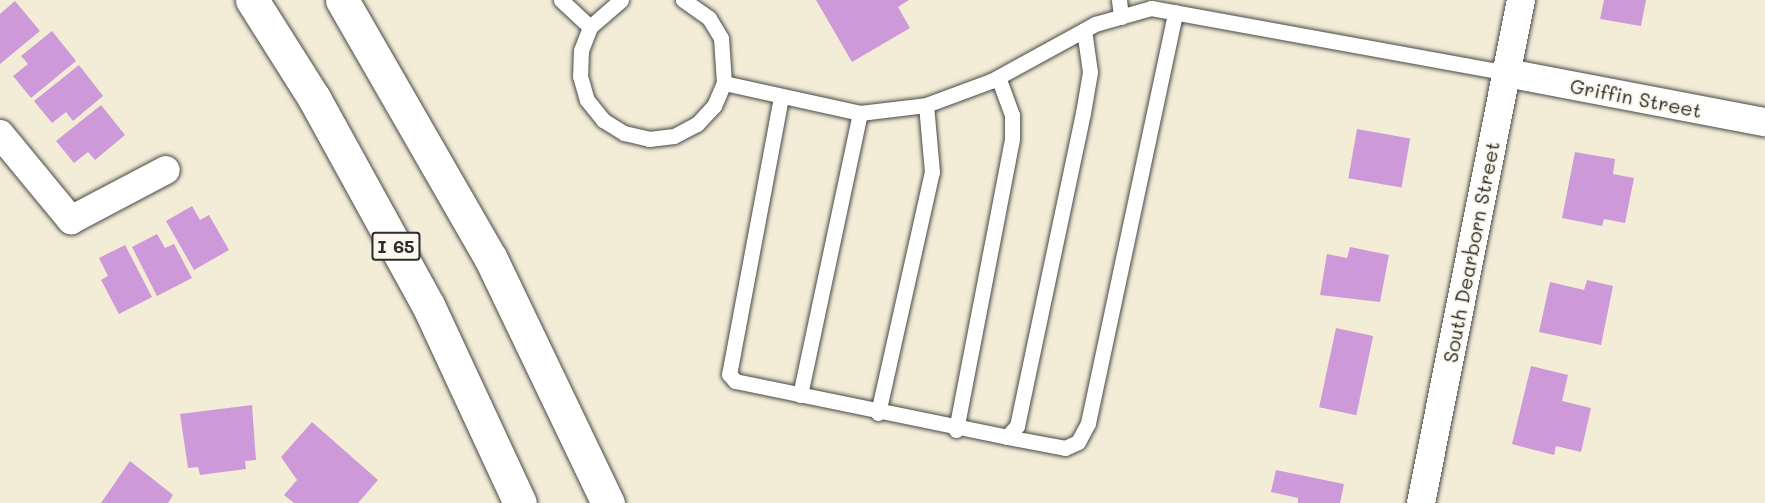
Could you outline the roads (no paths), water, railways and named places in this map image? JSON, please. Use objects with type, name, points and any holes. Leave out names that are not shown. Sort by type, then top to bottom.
[{"type":"highway","name":"I 65","points":[[252,0],[314,98],[428,305],[520,503]]},
{"type":"highway","points":[[342,0],[490,257],[608,503]]},
{"type":"street","name":"South Dearborn Street","points":[[1421,503],[1521,0]]},
{"type":"street","name":"Griffin Street","points":[[1507,73],[1765,122]]},
{"type":"street","points":[[0,134],[71,220],[166,170]]},
{"type":"lane","points":[[561,0],[590,27]]},
{"type":"lane","points":[[621,0],[590,27],[580,59],[587,100],[603,120],[624,133],[649,139],[674,136],[697,124],[714,106],[724,83],[721,38],[709,18],[683,0]]},
{"type":"lane","points":[[1119,0],[1121,17]]},
{"type":"lane","points":[[724,83],[860,113],[926,105],[998,77],[1084,30],[1151,8],[1507,73]]},
{"type":"lane","points":[[781,97],[729,374],[735,381],[878,413],[956,430],[1065,448],[1078,442],[1088,423],[1175,12]]},
{"type":"lane","points":[[1007,437],[1017,426],[1083,113],[1090,72],[1084,30]]},
{"type":"lane","points":[[956,430],[1012,138],[1012,115],[998,77]]},
{"type":"lane","points":[[878,413],[932,172],[926,105]]},
{"type":"lane","points":[[800,395],[860,113]]}]
